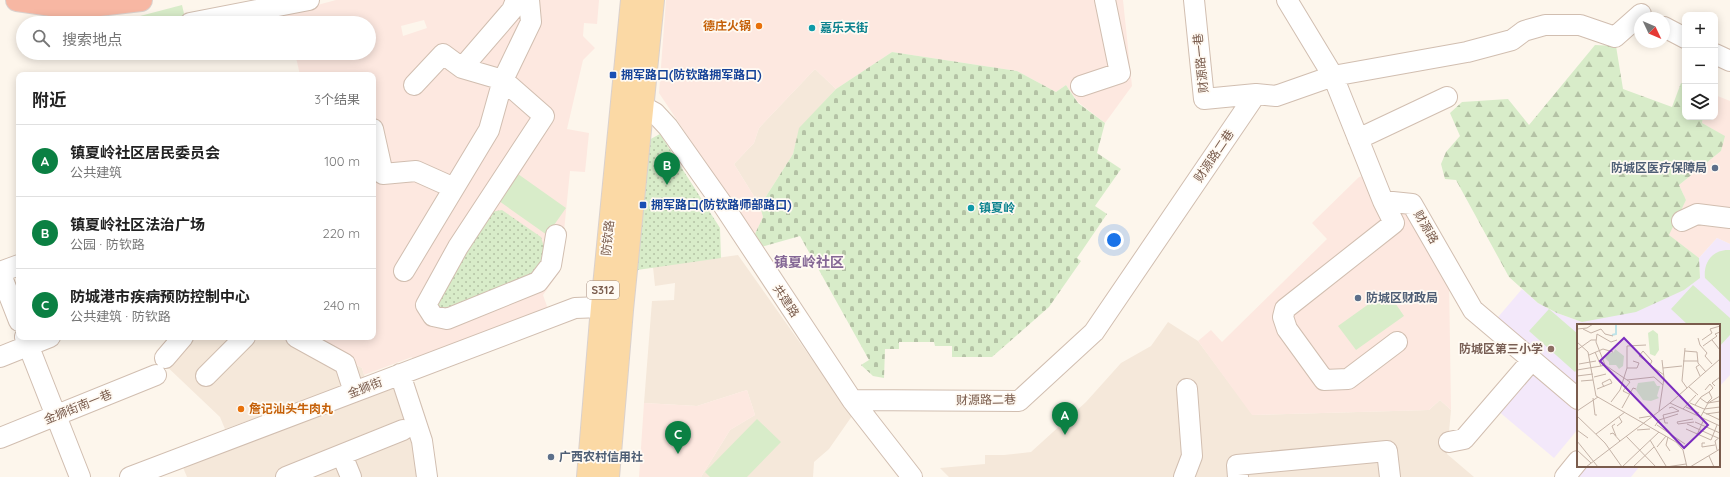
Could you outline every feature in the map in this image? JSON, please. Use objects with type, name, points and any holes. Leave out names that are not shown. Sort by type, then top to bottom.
[{"type":"highway","points":[[17,0],[74,8],[141,0]]},
{"type":"main road","name":"防钦路","points":[[608,477],[622,302],[632,105],[632,0]]},
{"type":"main road","name":"防钦路","points":[[588,477],[602,307],[632,105],[652,0]]},
{"type":"street","points":[[226,16],[309,0]]},
{"type":"street","points":[[462,68],[512,10],[516,0]]},
{"type":"street","points":[[404,271],[489,130],[503,80],[532,22],[529,0]]},
{"type":"street","points":[[1081,86],[1120,73],[1105,0]]},
{"type":"street","name":"财源路一巷","points":[[1194,0],[1204,99],[1256,94]]},
{"type":"street","points":[[1287,0],[1333,76],[1383,201],[1394,222],[1285,309],[1283,317],[1286,329],[1324,380],[1348,379],[1397,342]]},
{"type":"street","points":[[1256,94],[1276,96],[1333,76],[1467,52],[1512,40],[1524,31],[1545,25],[1580,25],[1615,37],[1645,11]]},
{"type":"street","points":[[1670,30],[1682,36]]},
{"type":"street","points":[[414,85],[442,54],[462,68],[503,80],[544,116],[458,247],[426,305],[433,316],[447,319],[538,282],[551,265],[556,235]]},
{"type":"street","points":[[1718,55],[1730,61]]},
{"type":"street","name":"财源路二巷","points":[[852,400],[1019,401],[1094,332],[1256,94]]},
{"type":"street","points":[[1358,139],[1447,97]]},
{"type":"street","name":"共建路","points":[[632,105],[655,113],[668,127],[723,205],[852,400],[912,477]]},
{"type":"street","points":[[376,142],[383,174],[416,171],[454,188]]},
{"type":"street","name":"财源路","points":[[1383,201],[1412,204],[1473,310],[1577,398]]},
{"type":"street","points":[[1682,221],[1697,214],[1730,218]]},
{"type":"street","points":[[16,266],[0,272],[16,313]]},
{"type":"street","name":"金狮街","points":[[142,475],[400,374],[575,308],[602,307]]},
{"type":"street","name":"金狮街南一巷","points":[[0,438],[56,416],[160,366],[181,340]]},
{"type":"street","points":[[206,376],[242,340]]},
{"type":"street","points":[[301,340],[345,364],[354,392]]},
{"type":"street","points":[[0,357],[27,341],[80,477]]},
{"type":"street","points":[[1449,442],[1464,439],[1532,360]]},
{"type":"street","points":[[400,374],[422,441],[427,477]]},
{"type":"street","points":[[1184,477],[1192,456],[1187,389]]},
{"type":"street","points":[[286,477],[403,430]]},
{"type":"street","points":[[1238,477],[1237,465],[1387,452],[1390,477]]},
{"type":"street","points":[[342,455],[350,477]]},
{"type":"street","points":[[1565,477],[1577,462]]},
{"type":"shaded area","points":[[336,0],[599,0],[597,24],[584,23],[583,36],[595,48],[583,60],[567,129],[589,133],[585,172],[570,171],[560,271],[543,295],[548,309],[413,360],[412,357],[364,375],[362,368],[308,340],[376,340],[376,72],[299,72],[297,60],[376,60],[376,16],[285,16],[284,14]],"holes":[[[424,20],[427,28],[403,36],[401,26]]]},
{"type":"shaded area","points":[[666,0],[1123,0],[1132,86],[1105,123],[1078,102],[1066,85],[1056,92],[1017,71],[892,52],[836,89],[815,69],[759,128],[754,143],[734,164],[760,206],[763,217],[754,236],[659,93]]},
{"type":"shaded area","points":[[815,69],[836,89],[800,128],[793,154],[760,206],[734,164],[754,143],[759,128]]},
{"type":"shaded area","name":"防城区医疗保障局","points":[[1718,96],[1730,101],[1730,244],[1717,238],[1699,258],[1668,235],[1686,200],[1679,185],[1721,151],[1724,136],[1702,123],[1702,120],[1718,120]]},
{"type":"shaded area","name":"防城区财政局","points":[[1368,175],[1405,206],[1449,278],[1451,410],[1440,400],[1429,410],[1252,415],[1198,341],[1211,330],[1222,342],[1327,239],[1312,223],[1359,177]]},
{"type":"shaded area","name":"防城区第三小学","points":[[1717,238],[1730,244],[1730,375],[1720,386],[1720,324],[1577,324],[1577,430],[1554,458],[1497,410],[1538,361],[1493,323],[1522,289],[1538,303],[1557,313],[1582,322],[1700,278],[1699,258]]},
{"type":"shaded area","points":[[738,255],[852,416],[829,449],[814,462],[813,477],[701,477],[730,430],[755,415],[747,390],[697,406],[644,403],[652,301],[674,300],[675,283],[655,286],[653,267]]},
{"type":"shaded area","points":[[1168,322],[1198,341],[1253,415],[1429,410],[1440,400],[1451,410],[1447,454],[1474,477],[949,477],[940,468],[985,464],[985,455],[1004,455],[1031,452],[1086,402],[1121,363],[1151,346]]},
{"type":"shaded area","points":[[177,340],[308,340],[362,368],[365,378],[225,429],[220,417],[161,361]]},
{"type":"shaded area","points":[[396,385],[410,419],[421,477],[187,477],[182,465]]},
{"type":"shaded area","points":[[747,390],[755,415],[730,430],[701,477],[639,477],[644,403],[697,406]]},
{"type":"shaded area","points":[[1578,467],[1639,467],[1631,477],[1569,477]]},
{"type":"green space","points":[[182,5],[185,16],[140,16]]},
{"type":"green space","points":[[1595,45],[1616,46],[1623,89],[1672,107],[1682,83],[1682,120],[1702,120],[1702,123],[1725,136],[1721,151],[1679,185],[1686,200],[1669,235],[1699,258],[1700,278],[1684,290],[1636,312],[1582,322],[1557,313],[1538,303],[1509,277],[1456,180],[1445,179],[1441,164],[1446,152],[1460,136],[1450,113],[1462,102],[1508,99],[1529,125]]},
{"type":"green space","points":[[892,52],[1017,71],[1056,92],[1066,85],[1078,103],[1105,123],[1097,153],[1121,169],[1095,206],[1107,214],[1077,258],[1081,261],[1049,307],[992,357],[952,357],[952,346],[935,346],[934,342],[899,342],[899,349],[885,349],[884,378],[873,376],[861,365],[869,360],[800,236],[761,247],[754,236],[763,217],[760,206],[793,154],[799,128],[836,89]]},
{"type":"green space","points":[[660,134],[720,228],[721,258],[637,270],[645,142]]},
{"type":"green space","points":[[518,174],[566,208],[547,235],[499,201]]},
{"type":"green space","points":[[502,210],[541,237],[546,254],[539,270],[527,280],[445,312],[438,309],[437,302],[477,224],[491,212]]},
{"type":"green space","points":[[1724,250],[1730,250],[1730,302],[1705,278],[1705,272],[1710,258],[1714,254]]},
{"type":"green space","points":[[1693,285],[1730,318],[1730,335],[1720,346],[1720,324],[1687,324],[1671,309]]},
{"type":"green space","points":[[1387,291],[1404,316],[1356,350],[1338,326]]},
{"type":"green space","points":[[1549,309],[1577,333],[1577,369],[1575,372],[1529,331]]},
{"type":"green space","points":[[757,419],[781,442],[747,477],[710,477],[705,472]]},
{"type":"place","name":"德庄火锅","points":[[759,26]]},
{"type":"place","name":"嘉乐天街","points":[[812,28]]},
{"type":"place","name":"拥军路口(防钦路拥军路口)","points":[[613,75]]},
{"type":"place","name":"防城区医疗保障局","points":[[1715,168]]},
{"type":"place","name":"镇夏岭社区法治广场","points":[[667,185]]},
{"type":"place","name":"拥军路口(防钦路师部路口)","points":[[643,205]]},
{"type":"place","name":"镇夏岭","points":[[971,208]]},
{"type":"place","name":"防城区财政局","points":[[1358,298]]},
{"type":"place","name":"防城区第三小学","points":[[1551,349]]},
{"type":"place","name":"詹记汕头牛肉丸","points":[[241,409]]},
{"type":"place","name":"镇夏岭社区居民委员会","points":[[1065,435]]},
{"type":"place","name":"防城港市疾病预防控制中心","points":[[678,454]]},
{"type":"place","name":"广西农村信用社","points":[[551,457]]},
{"type":"district","name":"镇夏岭社区","points":[[809,262]]}]
